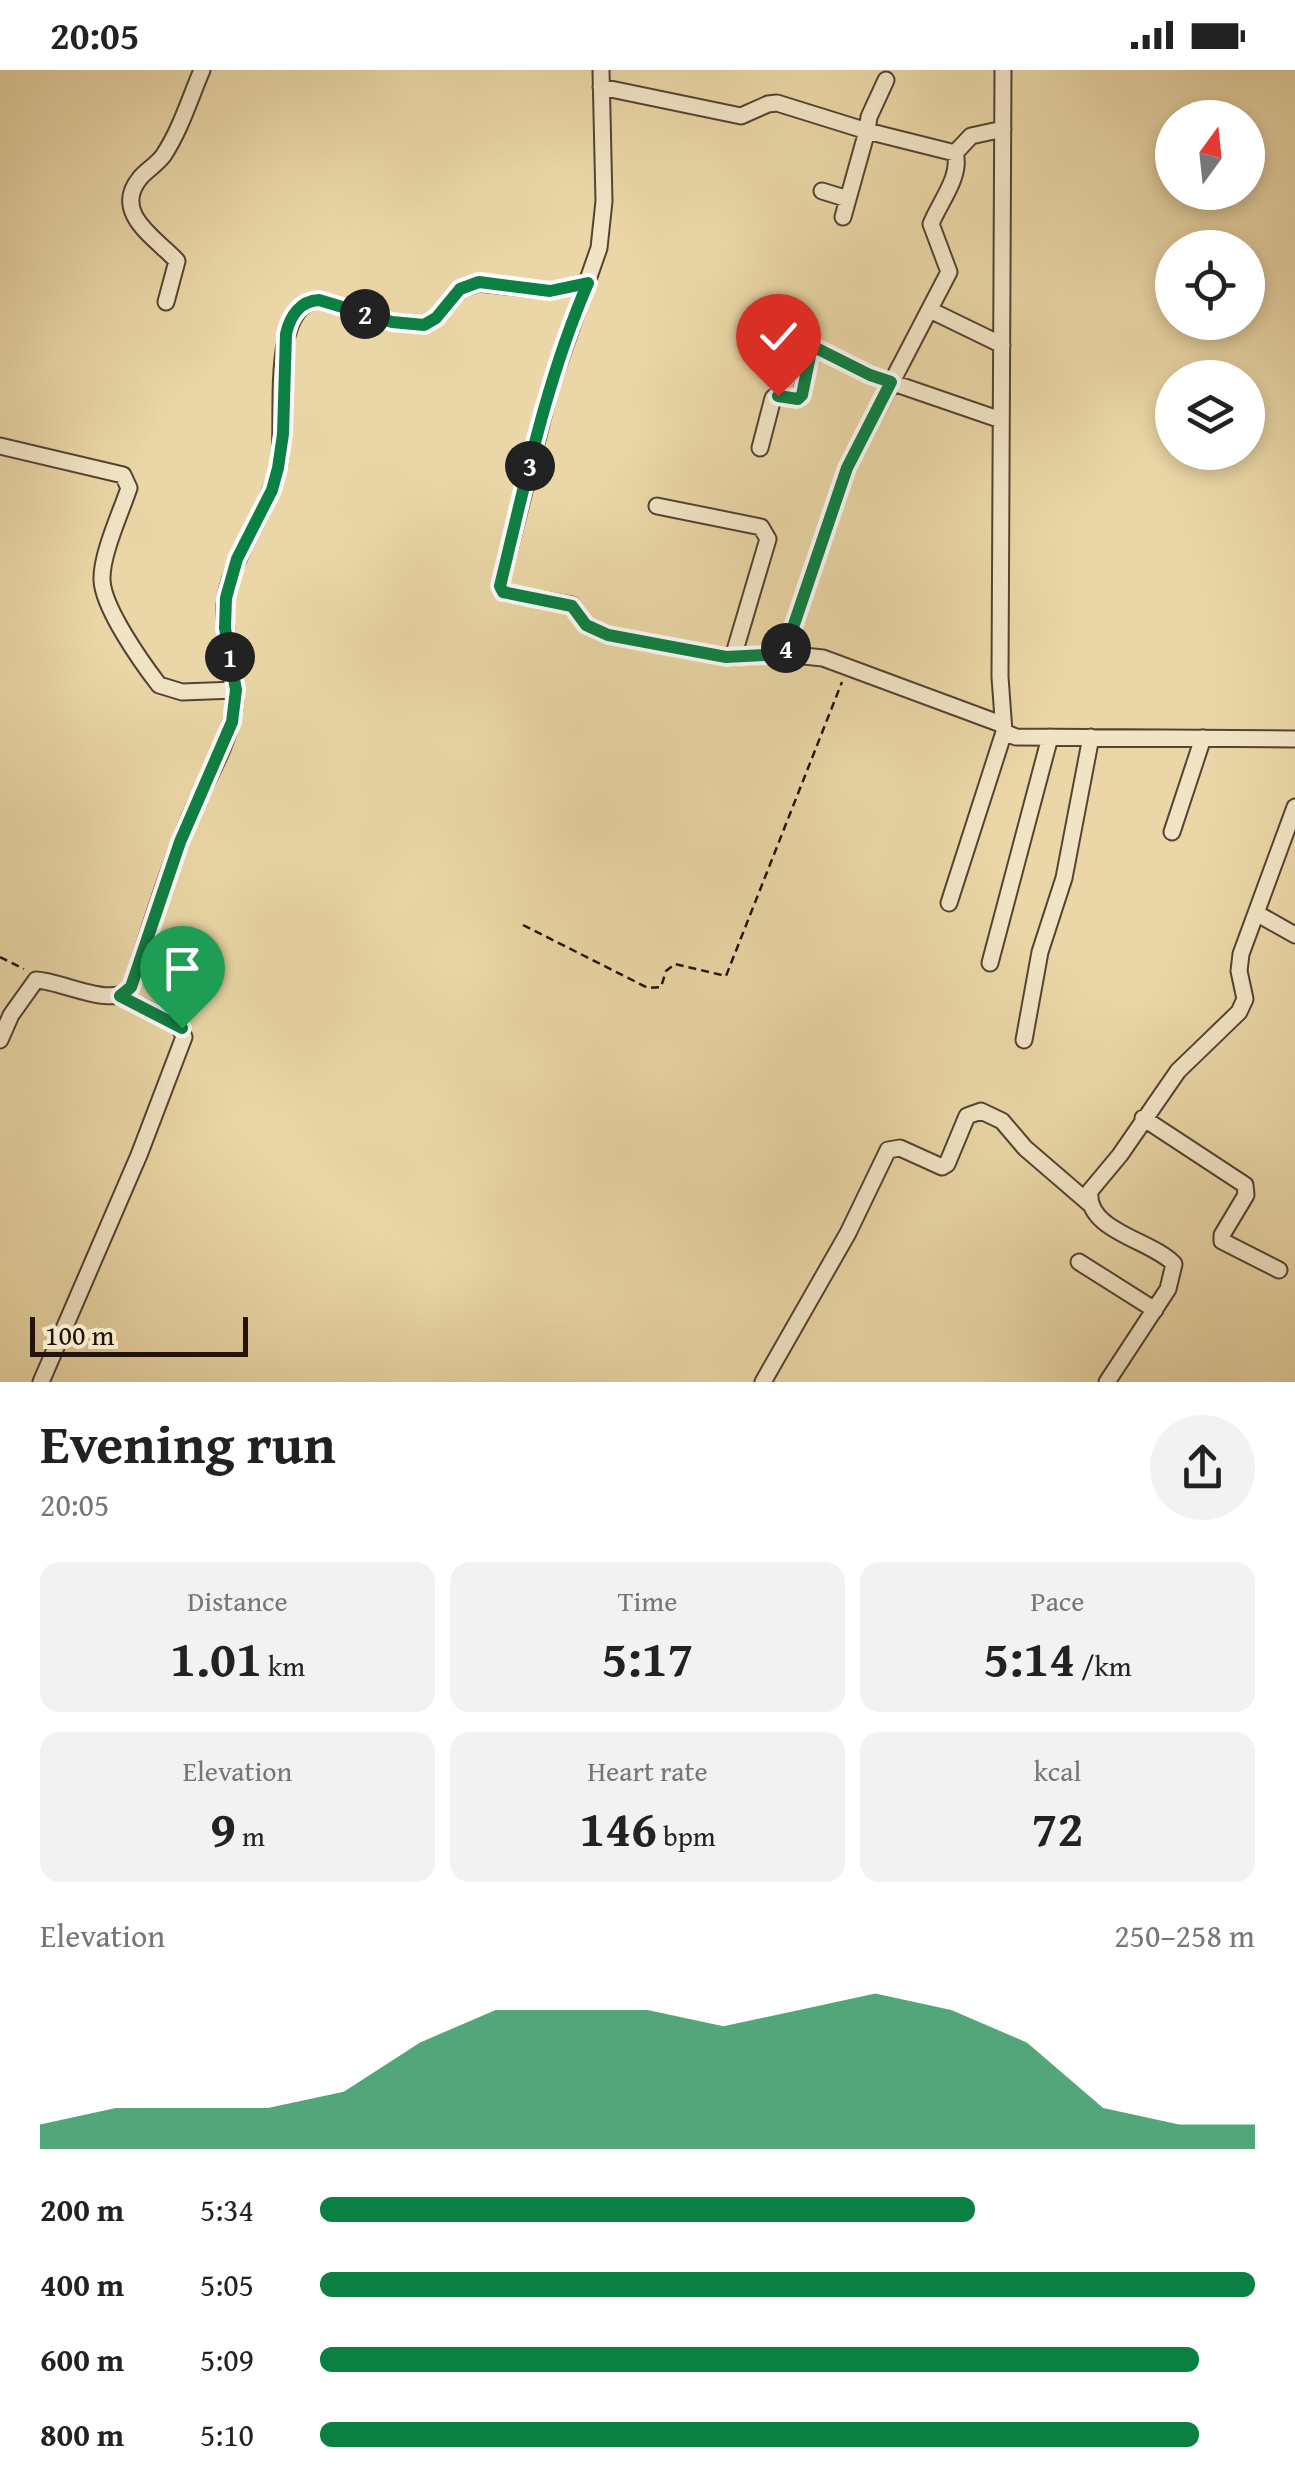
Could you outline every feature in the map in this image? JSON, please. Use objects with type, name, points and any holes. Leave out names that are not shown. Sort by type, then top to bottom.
[{"type":"street","points":[[166,302],[177,261],[135,219],[132,192],[138,180],[164,154],[202,70]]},
{"type":"street","points":[[949,903],[1002,728],[1003,70]]},
{"type":"street","points":[[955,153],[777,103],[741,116],[601,78],[604,200],[599,248],[550,388],[500,586],[503,592],[572,606],[586,625],[608,635],[734,657],[784,654],[822,658],[1002,728],[1016,737],[1295,739]]},
{"type":"street","points":[[843,217],[869,117],[886,80]]},
{"type":"street","points":[[955,153],[971,136],[1003,128]]},
{"type":"street","points":[[784,654],[847,468],[949,272],[931,224],[955,174],[955,153]]},
{"type":"street","points":[[822,191],[848,199]]},
{"type":"street","points":[[0,1040],[36,980],[112,998],[131,987],[180,842],[226,739],[236,705],[225,628],[226,598],[237,559],[272,490],[278,468],[286,334],[299,308],[307,301],[319,300],[392,322],[424,325],[436,318],[460,289],[479,282],[550,291],[588,283]]},
{"type":"street","points":[[930,310],[1002,345]]},
{"type":"street","points":[[758,319],[870,375],[1001,420]]},
{"type":"street","points":[[760,448],[773,398],[798,399],[802,395],[812,346]]},
{"type":"street","points":[[0,446],[128,480],[102,580],[107,599],[159,685],[182,692],[236,690]]},
{"type":"street","points":[[658,506],[766,531],[768,539],[734,657]]},
{"type":"street","points":[[990,963],[1050,737]]},
{"type":"street","points":[[1024,1040],[1042,940],[1064,878],[1091,737]]},
{"type":"street","points":[[1172,832],[1203,738]]},
{"type":"street","points":[[1090,1204],[1090,1190],[1178,1071],[1243,1005],[1238,962],[1295,808]]},
{"type":"street","points":[[1256,913],[1295,935]]},
{"type":"street","points":[[41,1382],[139,1155],[184,1037],[178,1024],[120,996]]},
{"type":"street","points":[[763,1382],[848,1233],[888,1150],[900,1148],[942,1167],[947,1164],[967,1116],[981,1111],[1002,1120],[1105,1223],[1174,1264],[1172,1278],[1154,1310],[1107,1382]]},
{"type":"street","points":[[1143,1118],[1245,1185],[1246,1195],[1222,1241],[1279,1270]]},
{"type":"street","points":[[1079,1262],[1154,1310]]},
{"type":"path","points":[[522,924],[648,988],[661,987],[666,971],[676,964],[726,976],[848,666]]},
{"type":"path","points":[[0,958],[48,980]]},
{"type":"route","points":[[182,1028],[120,996],[131,987],[188,819],[232,722],[236,690],[225,628],[226,598],[237,559],[272,490],[278,468],[286,334],[299,308],[307,301],[319,300],[392,322],[424,325],[436,318],[460,289],[479,282],[550,291],[588,283],[569,326],[550,388],[500,586],[503,592],[572,606],[595,631],[714,656],[784,654],[847,468],[891,382],[812,346],[802,395],[798,399],[778,396]]}]
